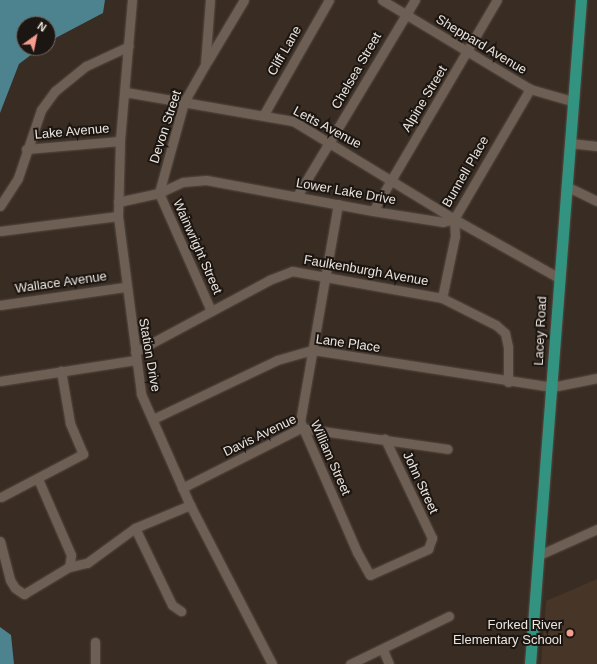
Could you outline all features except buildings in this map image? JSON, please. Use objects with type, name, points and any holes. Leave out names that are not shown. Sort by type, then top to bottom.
[{"type":"main road","name":"Lacey Road","points":[[530,664],[552,387],[568,143],[581,0]]},
{"type":"street","name":"Station Drive","points":[[132,0],[120,141],[118,216],[125,287],[141,394],[190,505],[272,664]]},
{"type":"street","name":"Devon Street","points":[[159,193],[184,102],[205,65],[210,0]]},
{"type":"street","points":[[205,65],[244,0]]},
{"type":"street","name":"Cliff Lane","points":[[264,114],[329,0]]},
{"type":"street","name":"Sheppard Avenue","points":[[382,0],[530,89],[572,101]]},
{"type":"street","name":"Chelsea Street","points":[[297,196],[415,0]]},
{"type":"street","name":"Alpine Street","points":[[373,211],[393,180],[497,0]]},
{"type":"street","points":[[0,206],[18,178],[26,150],[41,110],[55,91],[86,66],[129,46]]},
{"type":"street","name":"Bunnell Place","points":[[442,298],[455,236],[454,219],[530,89]]},
{"type":"street","name":"Letts Avenue","points":[[125,92],[264,114],[293,121],[393,180],[454,219]]},
{"type":"street","name":"Lake Avenue","points":[[26,150],[120,141]]},
{"type":"street","points":[[568,143],[597,146]]},
{"type":"street","name":"Lower Lake Drive","points":[[118,202],[159,193],[183,182],[206,180],[373,211],[443,222],[454,219]]},
{"type":"street","points":[[566,186],[597,201]]},
{"type":"street","name":"Wainwright Street","points":[[159,193],[211,311]]},
{"type":"street","name":"William Street","points":[[338,204],[301,428],[370,575],[428,549],[432,538]]},
{"type":"street","points":[[0,231],[118,216]]},
{"type":"street","points":[[454,219],[558,278]]},
{"type":"street","name":"Faulkenburgh Avenue","points":[[0,381],[61,371],[135,356],[211,311],[292,271],[442,298],[505,333],[508,382]]},
{"type":"street","name":"Wallace Avenue","points":[[0,305],[125,287]]},
{"type":"street","name":"Lane Place","points":[[153,419],[277,360],[313,350],[508,382],[552,387],[597,378]]},
{"type":"street","points":[[0,496],[38,479],[83,454],[70,423],[61,371]]},
{"type":"street","name":"Davis Avenue","points":[[182,488],[301,428],[448,449]]},
{"type":"street","name":"John Street","points":[[385,440],[432,538]]},
{"type":"street","points":[[38,479],[71,555],[69,567]]},
{"type":"street","points":[[0,541],[10,580],[20,593],[51,581],[69,567],[86,564],[135,528],[190,505]]},
{"type":"street","points":[[135,528],[172,605],[181,611]]},
{"type":"street","points":[[539,555],[597,529]]},
{"type":"street","points":[[350,664],[383,650],[449,616]]},
{"type":"street","points":[[95,642],[96,664]]},
{"type":"street","points":[[383,650],[390,664]]},
{"type":"shaded area","name":"Forked River Elementary School","points":[[597,579],[597,664],[541,664],[546,601]]},
{"type":"water","points":[[0,0],[105,0],[103,13],[56,38],[56,16],[16,16],[16,56],[30,56],[19,64],[0,113]]},
{"type":"water","points":[[0,627],[11,635],[14,664],[0,664]]},
{"type":"place","name":"Forked River Elementary School","points":[[570,633]]}]
